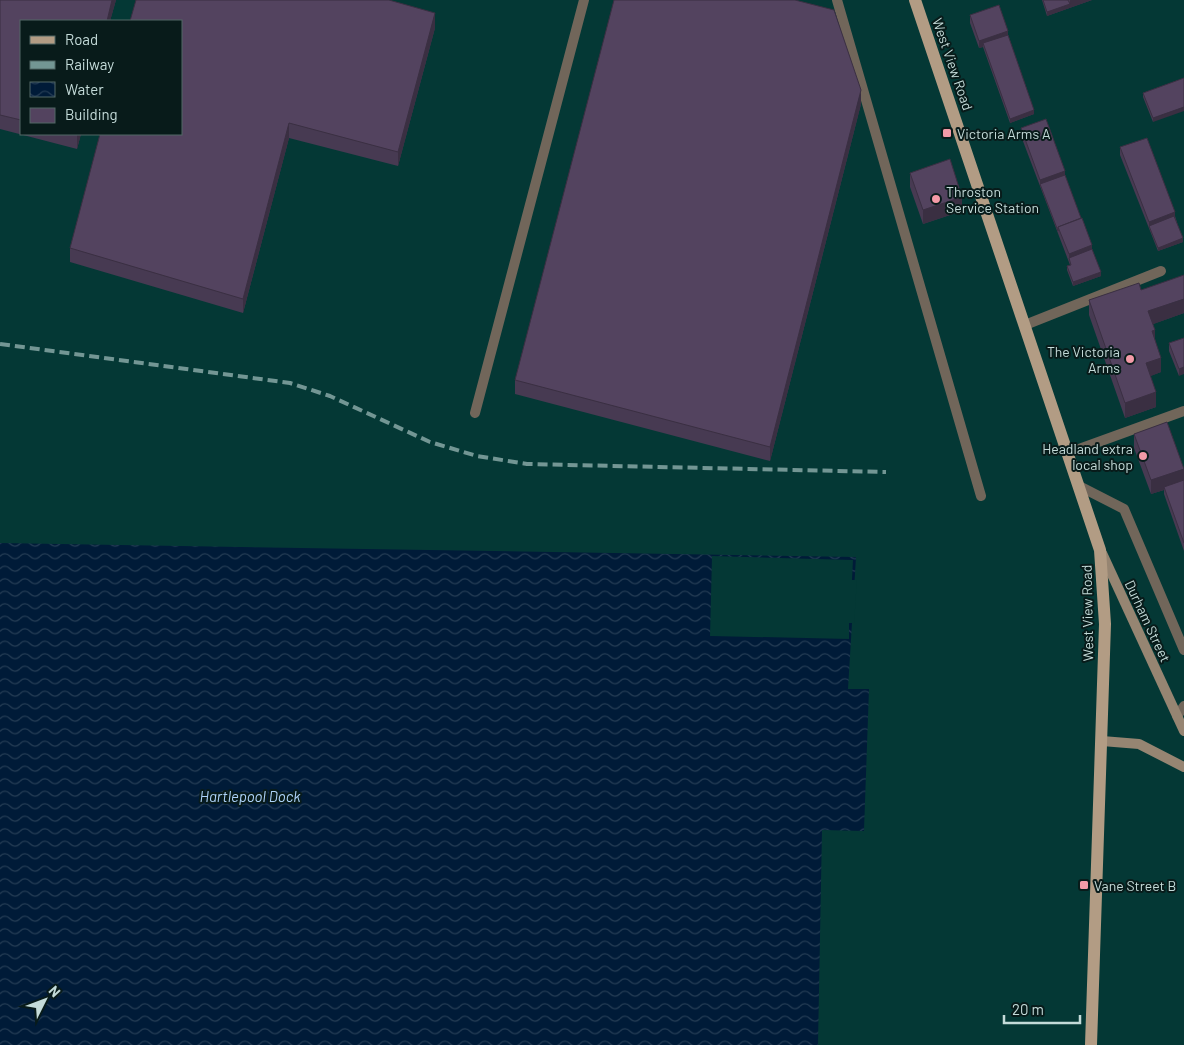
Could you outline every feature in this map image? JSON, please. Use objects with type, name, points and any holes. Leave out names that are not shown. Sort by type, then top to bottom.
[{"type":"main road","name":"West View Road","points":[[915,0],[1100,550],[1105,624],[1091,1045]]},
{"type":"street","name":"Durham Street","points":[[1100,550],[1184,730]]},
{"type":"street","points":[[1102,741],[1138,744],[1184,768]]},
{"type":"lane","points":[[475,413],[584,0]]},
{"type":"lane","points":[[837,0],[981,496]]},
{"type":"lane","points":[[1024,325],[1161,271]]},
{"type":"lane","points":[[1068,452],[1184,411]]},
{"type":"lane","points":[[1079,486],[1124,509],[1184,650]]},
{"type":"lane","points":[[1177,716],[1184,706]]},
{"type":"water","name":"Hartlepool Dock","points":[[0,543],[856,557],[848,689],[869,689],[864,831],[822,830],[818,1045],[0,1045]]},
{"type":"pier","points":[[712,556],[853,560],[852,580],[857,580],[854,623],[849,623],[849,639],[710,636]]},
{"type":"building","points":[[0,0],[112,0],[107,20],[20,20],[20,120],[0,115]]},
{"type":"building","points":[[136,0],[389,0],[435,13],[398,152],[289,123],[243,299],[70,248],[100,135],[182,135],[182,20],[130,20]]},
{"type":"building","points":[[614,0],[795,0],[834,10],[861,90],[770,447],[515,380]]},
{"type":"building","points":[[1043,0],[1068,0],[1070,4],[1047,12]]},
{"type":"building","points":[[999,5],[1008,31],[979,41],[970,15]]},
{"type":"building","points":[[1008,35],[1034,110],[1010,119],[983,43]]},
{"type":"building","points":[[1184,78],[1184,107],[1153,118],[1143,93]]},
{"type":"building","points":[[1046,119],[1065,171],[1040,180],[1021,128]]},
{"type":"building","points":[[1147,138],[1175,212],[1149,222],[1120,147]]},
{"type":"building","points":[[950,159],[962,197],[923,210],[910,173]]},
{"type":"building","points":[[1065,175],[1081,218],[1058,227],[1058,231],[1040,184]]},
{"type":"building","points":[[1174,216],[1183,238],[1158,248],[1149,226]]},
{"type":"building","points":[[1082,218],[1092,245],[1069,254],[1058,227]]},
{"type":"building","points":[[1092,249],[1101,272],[1073,282],[1067,266],[1071,265],[1069,258]]},
{"type":"building","name":"The Victoria Arms","points":[[1184,275],[1184,299],[1148,311],[1155,330],[1152,331],[1161,358],[1146,363],[1156,392],[1125,403],[1089,300],[1139,283],[1141,290]]},
{"type":"building","points":[[1184,338],[1184,367],[1179,369],[1169,343]]},
{"type":"building","points":[[1167,422],[1184,469],[1151,480],[1134,434]]},
{"type":"building","points":[[1184,480],[1184,543],[1164,487]]},
{"type":"railway","points":[[0,344],[290,383],[330,396],[430,442],[477,456],[527,464],[886,472]]},
{"type":"place","name":"Victoria Arms A","points":[[947,133]]},
{"type":"place","name":"Throston Service Station","points":[[936,199]]},
{"type":"place","name":"The Victoria Arms","points":[[1130,359]]},
{"type":"place","name":"Headland extra local shop","points":[[1143,456]]},
{"type":"place","name":"Vane Street B","points":[[1084,885]]}]
